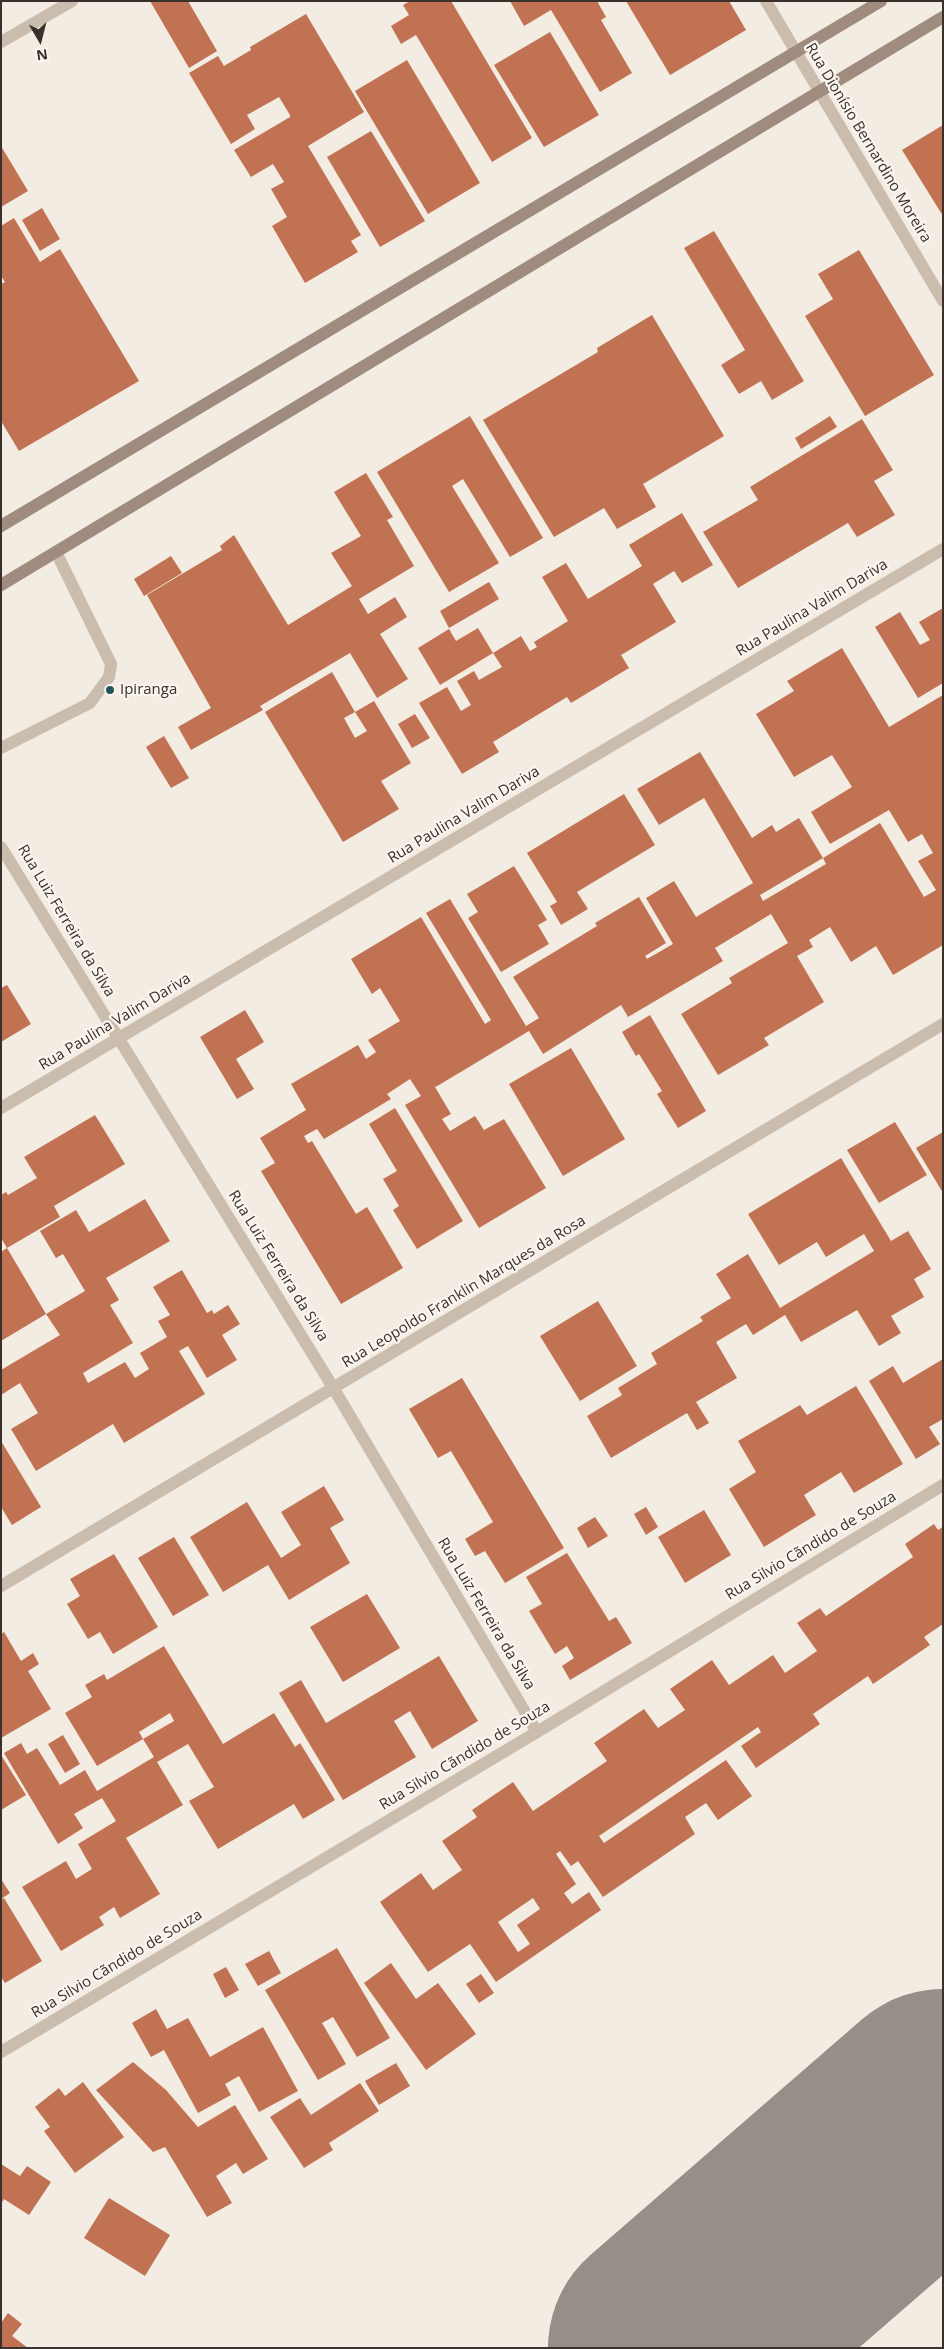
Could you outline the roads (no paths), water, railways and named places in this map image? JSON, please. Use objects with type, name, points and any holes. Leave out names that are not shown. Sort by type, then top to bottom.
[{"type":"main road","points":[[1,526],[881,1]]},
{"type":"main road","points":[[1,585],[943,17]]},
{"type":"street","points":[[1,42],[72,1]]},
{"type":"street","name":"Rua Dionísio Bernardino Moreira","points":[[766,1],[943,301]]},
{"type":"street","name":"Rua Paulina Valim Dariva","points":[[1,1108],[943,549]]},
{"type":"street","points":[[1,748],[90,703],[109,677],[111,664],[56,552]]},
{"type":"street","name":"Rua Luiz Ferreira da Silva","points":[[1,847],[334,1388],[537,1732]]},
{"type":"street","name":"Rua Leopoldo Franklin Marques da Rosa","points":[[1,1586],[943,1024]]},
{"type":"street","name":"Rua Silvio Cãndido de Souza","points":[[1,2052],[537,1732],[943,1485]]},
{"type":"place","name":"Ipiranga","points":[[110,690]]}]
